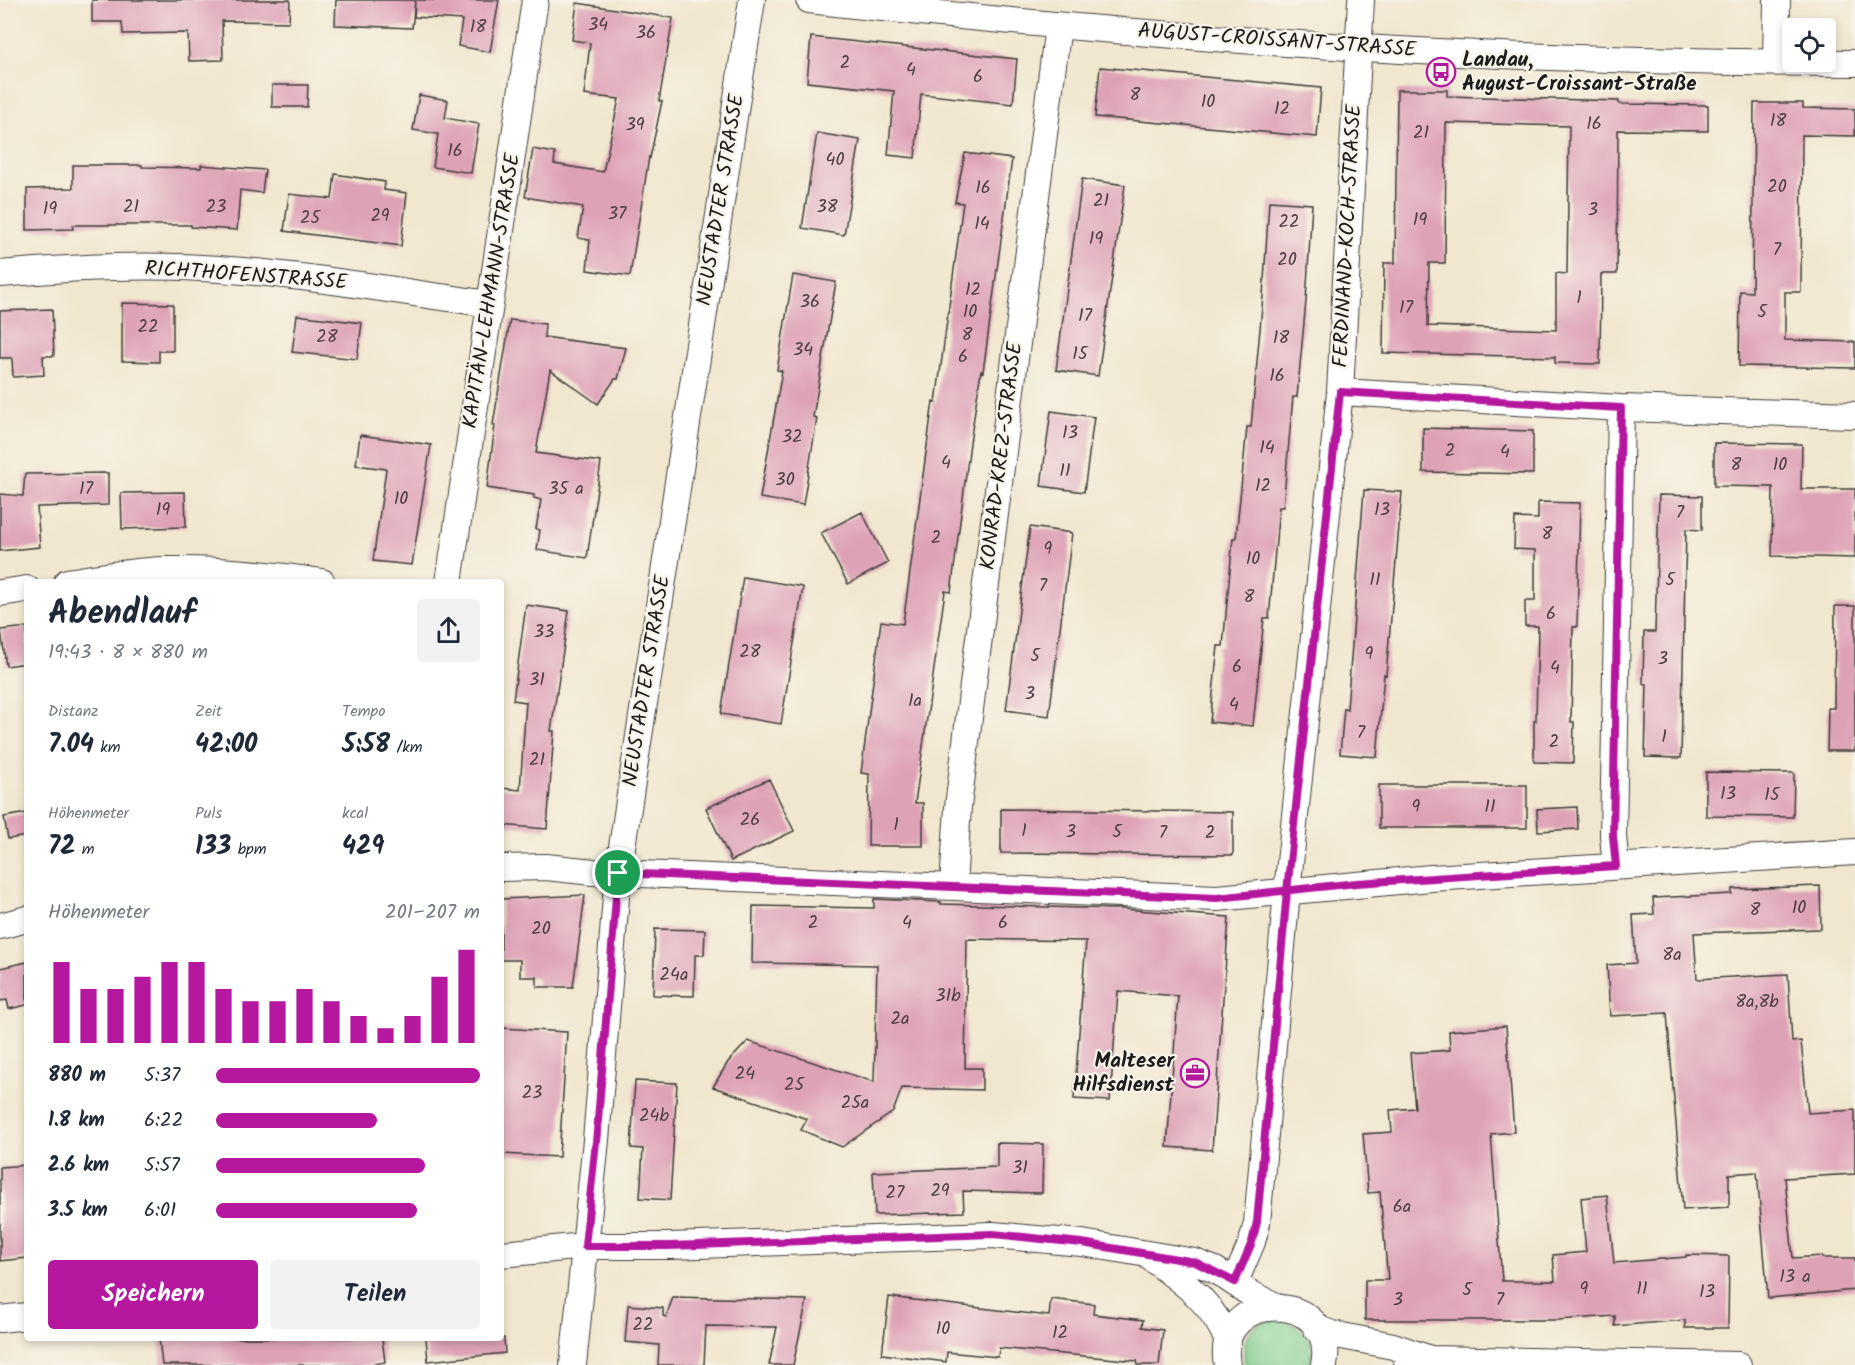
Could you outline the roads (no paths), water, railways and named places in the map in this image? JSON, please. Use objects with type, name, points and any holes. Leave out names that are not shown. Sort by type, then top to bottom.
[{"type":"street","name":"KAPITÄN-LEHMANN-STRASSE","points":[[448,579],[535,0]]},
{"type":"street","name":"NEUSTADTER STRASSE","points":[[573,1365],[597,1132],[618,873],[752,0]]},
{"type":"street","name":"AUGUST-CROISSANT-STRASSE","points":[[809,0],[1058,26],[1358,46],[1557,57],[1855,63]]},
{"type":"street","name":"FERDINAND-KOCH-STRASSE","points":[[1235,1282],[1252,1242],[1257,1222],[1287,891],[1340,392],[1361,0]]},
{"type":"street","points":[[1776,62],[1777,0]]},
{"type":"street","name":"KONRAD-KREZ-STRASSE","points":[[953,886],[958,807],[1058,26]]},
{"type":"street","name":"RICHTHOFENSTRASSE","points":[[0,274],[123,267],[201,268],[379,287],[490,304]]},
{"type":"street","points":[[1340,392],[1621,408],[1855,415]]},
{"type":"street","points":[[1616,866],[1613,836],[1621,408]]},
{"type":"street","points":[[85,579],[165,570],[240,573],[295,579]]},
{"type":"street","points":[[0,593],[24,589]]},
{"type":"street","points":[[504,868],[546,867],[618,873],[1217,898],[1357,883],[1855,852]]},
{"type":"street","points":[[0,926],[24,920]]},
{"type":"street","points":[[504,1254],[585,1246],[692,1245],[993,1234],[1082,1243],[1195,1262],[1235,1282],[1251,1294],[1276,1306],[1299,1312],[1316,1328],[1323,1342],[1324,1365]]},
{"type":"street","points":[[1147,1255],[1207,1304],[1218,1319],[1227,1353]]},
{"type":"street","points":[[1227,1353],[1235,1327],[1246,1316],[1260,1308],[1276,1306]]},
{"type":"street","points":[[0,1319],[24,1316]]},
{"type":"street","points":[[1316,1328],[1332,1334],[1393,1346],[1422,1363],[1738,1365]]},
{"type":"place","name":"Landau, August-Croissant-Straße","points":[[1441,72]]},
{"type":"place","name":"Malteser Hilfsdienst","points":[[1195,1073]]}]
